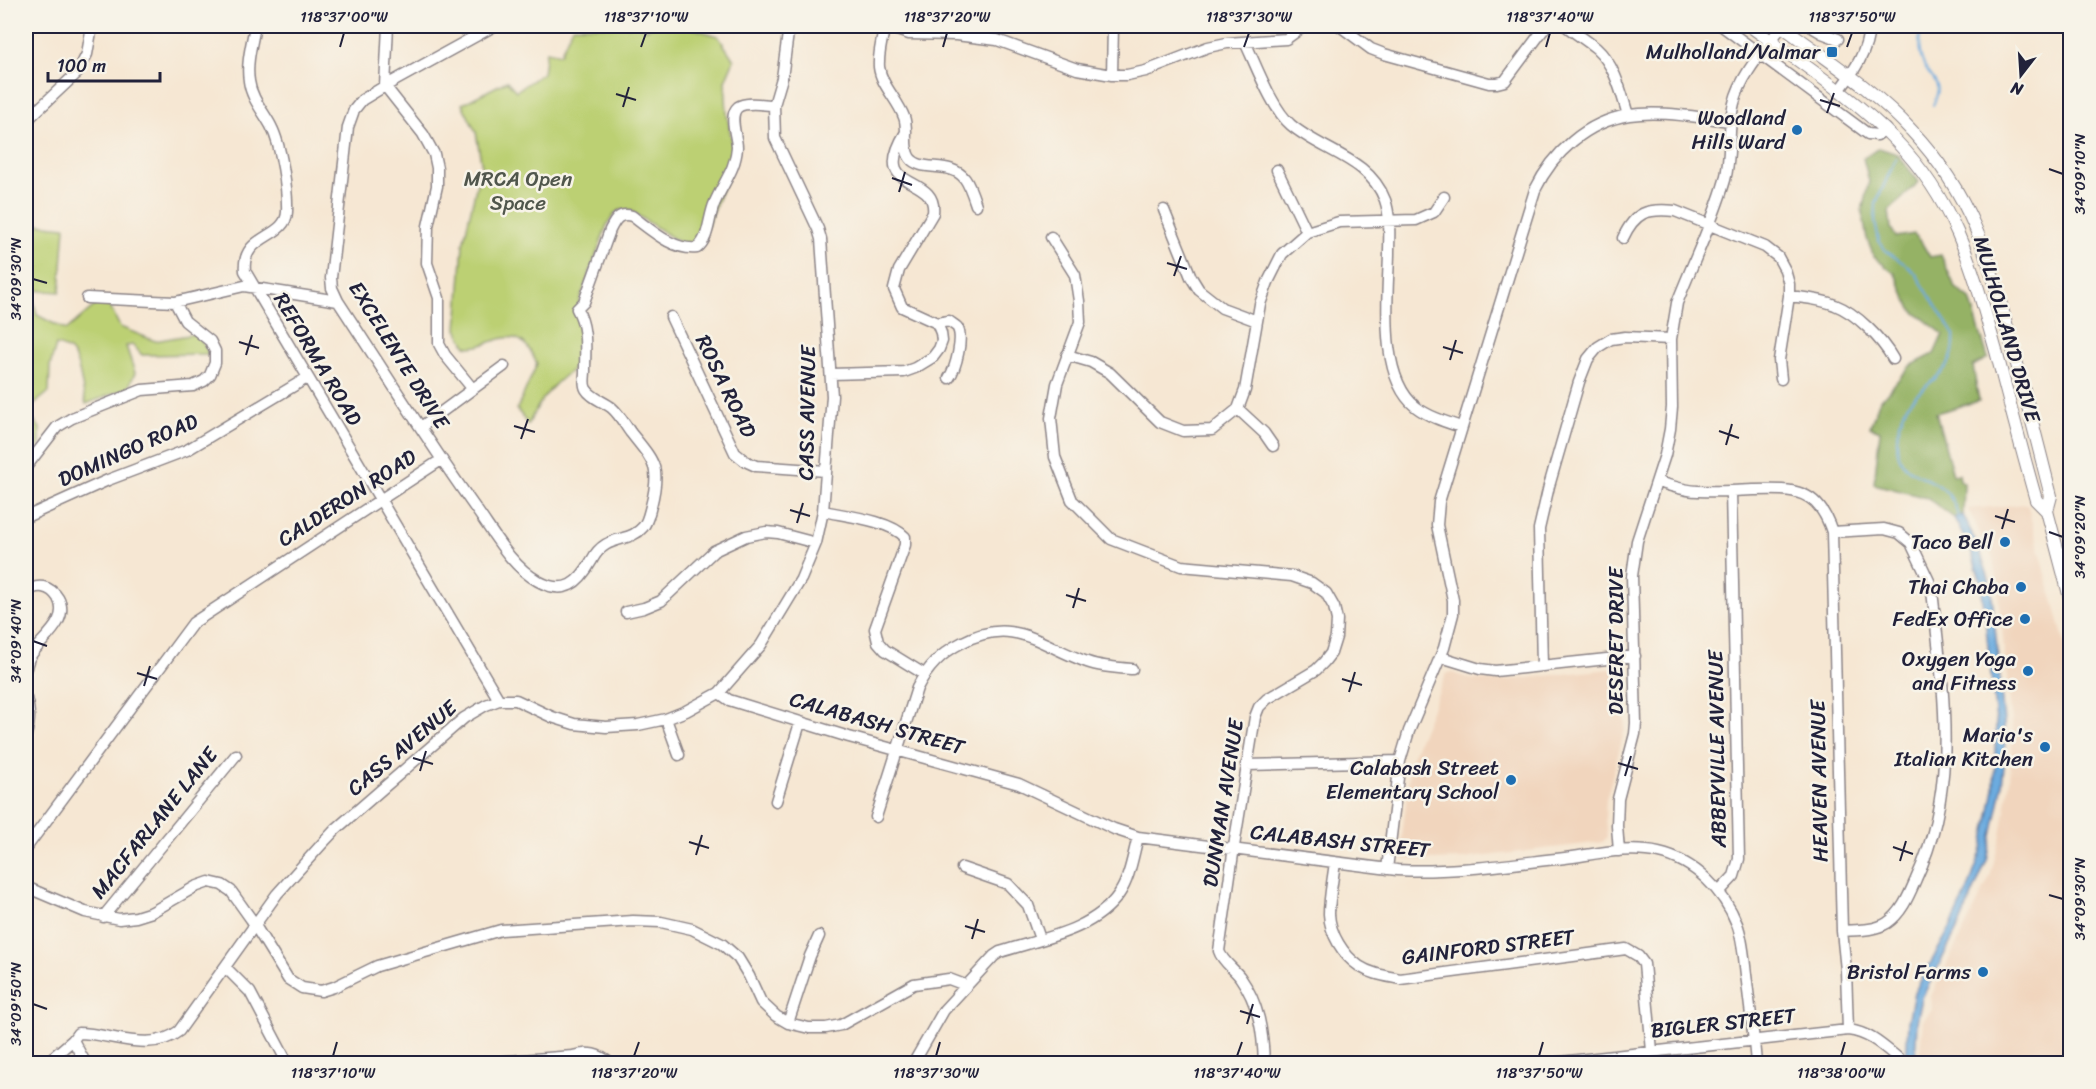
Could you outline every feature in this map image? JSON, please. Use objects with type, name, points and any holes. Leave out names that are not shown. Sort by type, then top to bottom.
[{"type":"main road","name":"MULHOLLAND DRIVE","points":[[1750,26],[1885,129],[1929,180],[1960,234],[1976,278],[2036,500],[2047,511]]},
{"type":"main road","name":"MULHOLLAND DRIVE","points":[[1782,26],[1890,109],[1914,132],[1944,170],[1969,212],[1988,257],[2026,398],[2051,496],[2047,511],[2070,598]]},
{"type":"main road","points":[[2010,402],[2026,398]]},
{"type":"street","points":[[26,121],[78,72],[87,54],[92,26]]},
{"type":"street","name":"REFORMA ROAD","points":[[255,26],[248,70],[249,83],[254,97],[272,128],[281,153],[287,213],[282,225],[252,245],[244,261],[245,272],[499,700]]},
{"type":"street","points":[[388,26],[385,86],[423,134],[434,154],[437,168],[428,226],[428,263],[439,298],[439,344],[445,355],[472,388]]},
{"type":"street","name":"EXCELENTE DRIVE","points":[[441,460],[338,301],[332,288],[331,278],[348,127],[354,110],[363,100],[494,26]]},
{"type":"street","name":"CASS AVENUE","points":[[45,1064],[78,1033],[150,1043],[171,1037],[178,1031],[277,894],[336,829],[464,718],[486,705],[499,700],[516,700],[552,717],[574,724],[612,727],[638,725],[666,719],[719,693],[761,645],[801,579],[816,543],[823,511],[831,374],[821,239],[775,138],[774,105],[782,78],[789,26]]},
{"type":"street","points":[[976,205],[964,177],[954,170],[920,165],[911,159],[904,118],[879,68],[879,54],[885,26],[916,35],[973,31],[1077,69],[1127,75],[1146,71],[1208,47],[1227,43],[1286,39],[1304,26]]},
{"type":"street","points":[[1112,75],[1113,26]]},
{"type":"street","points":[[1340,26],[1371,49],[1384,54],[1489,83],[1505,81],[1546,26]]},
{"type":"street","points":[[1566,26],[1597,50],[1612,69],[1628,116]]},
{"type":"street","points":[[1722,26],[1868,134],[1876,135],[1885,129]]},
{"type":"street","name":"DESERET DRIVE","points":[[1619,851],[1618,799],[1636,723],[1632,576],[1642,524],[1657,482],[1670,429],[1671,339],[1677,303],[1726,177],[1733,103],[1746,74],[1782,26]]},
{"type":"street","points":[[1809,26],[1838,39]]},
{"type":"street","points":[[1838,92],[1850,77],[1866,46],[1869,26]]},
{"type":"street","points":[[1245,42],[1276,107],[1289,124],[1361,167],[1377,182],[1386,202],[1389,222],[1387,320],[1389,356],[1402,391],[1415,406],[1435,418],[1461,428]]},
{"type":"street","name":"CALDERON ROAD","points":[[26,848],[193,623],[441,460],[509,555],[526,573],[550,586],[562,587],[574,584],[603,545],[636,533],[642,528],[647,521],[656,486],[656,473],[648,452],[618,414],[586,389],[584,323],[577,309],[584,302],[610,230],[621,215],[632,216],[671,243],[690,249],[702,244],[715,201],[729,178],[736,159],[734,113],[738,108],[748,104],[774,105]]},
{"type":"street","points":[[1387,869],[1400,761],[1450,630],[1453,600],[1438,535],[1438,510],[1461,428],[1535,190],[1543,172],[1569,143],[1587,131],[1606,122],[1628,116],[1651,114],[1731,121]]},
{"type":"street","points":[[906,132],[896,149],[895,168],[899,174],[929,194],[934,206],[933,213],[901,266],[894,282],[894,290],[902,307],[937,323],[949,321],[957,327],[957,364],[949,378]]},
{"type":"street","points":[[1277,170],[1307,232]]},
{"type":"street","points":[[1067,355],[1091,362],[1110,373],[1160,422],[1183,431],[1212,430],[1238,409],[1245,390],[1257,321],[1268,282],[1282,254],[1307,232],[1340,222],[1416,220],[1434,212],[1444,197]]},
{"type":"street","points":[[1623,238],[1631,222],[1645,212],[1660,209],[1675,211],[1765,247],[1778,258],[1789,284],[1779,360],[1781,379]]},
{"type":"street","points":[[1164,210],[1191,277],[1199,290],[1222,308],[1257,321]]},
{"type":"street","name":"DUNMAN AVENUE","points":[[1051,237],[1075,275],[1079,301],[1080,322],[1057,384],[1052,418],[1055,457],[1072,500],[1111,539],[1181,566],[1292,576],[1312,583],[1326,593],[1338,620],[1331,652],[1316,670],[1275,693],[1259,707],[1246,765],[1220,951],[1221,956],[1235,970],[1250,992],[1259,1013],[1263,1031],[1264,1064]]},
{"type":"street","points":[[87,298],[175,302],[244,286],[338,301]]},
{"type":"street","points":[[1789,296],[1822,301],[1848,312],[1884,343],[1893,359]]},
{"type":"street","points":[[26,467],[57,427],[72,418],[142,390],[193,386],[210,375],[215,363],[215,351],[210,341],[182,317],[175,302]]},
{"type":"street","name":"ROSA ROAD","points":[[671,317],[735,453],[756,466],[826,471]]},
{"type":"street","points":[[831,374],[904,372],[915,368],[933,357],[939,348],[942,341],[937,323]]},
{"type":"street","points":[[1542,666],[1539,529],[1549,486],[1588,359],[1598,347],[1611,339],[1625,337],[1671,339]]},
{"type":"street","points":[[421,427],[504,366]]},
{"type":"street","name":"DOMINGO ROAD","points":[[26,517],[108,480],[187,450],[307,378]]},
{"type":"street","points":[[1238,409],[1264,433],[1273,446]]},
{"type":"street","points":[[1657,482],[1695,491],[1781,489],[1797,491],[1812,499],[1824,511],[1832,532],[1884,529],[1899,533],[1911,543],[1929,581],[1932,591],[1945,716],[1944,774],[1940,805],[1929,847],[1897,916],[1875,928],[1842,932]]},
{"type":"street","name":"ABBEYVILLE AVENUE","points":[[1719,892],[1734,876],[1739,859],[1731,491]]},
{"type":"street","points":[[823,511],[864,519],[899,531],[905,537],[905,545],[875,629],[878,642],[885,650],[924,674]]},
{"type":"street","points":[[626,612],[661,601],[714,551],[746,536],[766,532],[778,533],[816,543]]},
{"type":"street","name":"HEAVEN AVENUE","points":[[1832,532],[1842,932],[1848,1030]]},
{"type":"street","points":[[26,593],[35,587],[45,587],[55,593],[60,602],[60,612],[50,635],[30,656],[26,668]]},
{"type":"street","points":[[876,818],[913,698],[924,674],[934,662],[956,645],[989,632],[1011,632],[1033,637],[1087,662],[1111,668],[1132,669]]},
{"type":"street","points":[[1441,657],[1480,669],[1496,671],[1635,656]]},
{"type":"street","name":"CALABASH STREET","points":[[719,693],[729,700],[800,723],[1019,784],[1114,829],[1138,837],[1387,869],[1444,871],[1640,849],[1683,862],[1704,876],[1719,892]]},
{"type":"street","points":[[26,698],[29,724],[26,735]]},
{"type":"street","points":[[666,719],[679,755]]},
{"type":"street","points":[[776,801],[800,723]]},
{"type":"street","name":"MACFARLANE LANE","points":[[103,917],[236,755]]},
{"type":"street","points":[[1246,765],[1400,761]]},
{"type":"street","points":[[913,1064],[944,1010],[965,985],[1000,952],[1080,925],[1101,912],[1118,895],[1125,883],[1138,837]]},
{"type":"street","name":"GAINFORD STREET","points":[[1335,862],[1329,914],[1333,932],[1343,951],[1360,967],[1378,975],[1400,979],[1626,949],[1638,956],[1644,964],[1652,1051]]},
{"type":"street","points":[[963,868],[1008,884],[1028,905],[1040,939]]},
{"type":"street","points":[[26,886],[86,912],[119,919],[152,912],[195,887],[209,882],[222,885],[231,891],[288,979],[302,988],[321,991],[377,966],[501,930],[622,922],[661,922],[692,929],[722,944],[738,958],[762,1002],[776,1016],[788,1023],[809,1028],[841,1025],[914,984],[949,979],[965,985]]},
{"type":"street","points":[[1719,892],[1730,910],[1742,941],[1756,1064]]},
{"type":"street","points":[[788,1023],[819,936]]},
{"type":"street","points":[[225,967],[250,992],[288,1064]]},
{"type":"street","name":"BIGLER STREET","points":[[1542,1064],[1848,1030],[1862,1032],[1874,1038],[1899,1059]]},
{"type":"street","points":[[73,1040],[86,1064]]},
{"type":"street","points":[[468,1064],[573,1056],[582,1053],[590,1053],[606,1060]]},
{"type":"shaded area","points":[[2027,504],[2070,662],[2070,1063],[1921,1063],[1919,1060],[1923,1020],[1932,1010],[1931,996],[1990,877],[2001,835],[2010,780],[2013,728],[1993,559],[1968,509]]},
{"type":"shaded area","name":"Calabash Street Elementary School","points":[[1621,668],[1624,672],[1625,729],[1606,800],[1607,837],[1603,842],[1462,859],[1401,859],[1411,759],[1446,674],[1450,672],[1471,679],[1497,681]]},
{"type":"green space","name":"MRCA Open Space","points":[[573,26],[638,26],[646,29],[655,26],[685,26],[718,36],[734,60],[725,81],[727,114],[733,147],[731,166],[701,242],[693,246],[679,242],[631,211],[616,212],[607,225],[579,302],[582,363],[550,390],[528,425],[517,409],[537,364],[529,348],[518,339],[511,337],[473,347],[466,346],[457,329],[463,244],[478,179],[483,173],[476,132],[462,104],[507,81],[516,91],[543,73],[546,51],[560,54]]},
{"type":"green space","points":[[1879,148],[1897,154],[1919,182],[1889,211],[1891,228],[1896,237],[1914,234],[1930,257],[1941,255],[1955,287],[1970,299],[1988,358],[1973,366],[1979,401],[1936,413],[1953,475],[1959,474],[1960,480],[1964,483],[1963,515],[1954,518],[1927,498],[1874,484],[1880,431],[1870,427],[1879,402],[1910,366],[1934,354],[1943,334],[1911,309],[1895,274],[1874,257],[1867,239],[1862,211],[1869,181],[1863,158]]},
{"type":"green space","points":[[26,223],[65,227],[60,292],[31,290],[37,315],[66,330],[99,302],[109,305],[120,327],[155,341],[194,334],[209,354],[142,355],[133,345],[126,346],[135,373],[128,388],[86,404],[73,355],[67,349],[56,345],[50,366],[49,392],[26,411]]},
{"type":"green space","points":[[26,412],[40,428],[40,444],[26,462]]},
{"type":"water","points":[[1963,515],[1979,548],[1991,585],[2005,757],[2001,793],[1987,860],[1959,926],[1922,998],[1917,1022],[1915,1063],[1906,1063],[1908,1022],[1914,993],[1967,892],[1983,846],[1994,789],[1996,721],[1981,582],[1971,551],[1954,518]]},
{"type":"waterway","points":[[1921,26],[1919,44],[1921,59],[1936,82],[1938,91],[1933,105]]},
{"type":"waterway","points":[[1896,158],[1876,203],[1875,222],[1879,241],[1887,252],[1916,274],[1954,335],[1954,347],[1948,364],[1914,397],[1904,412],[1899,425],[1897,444],[1902,462],[1907,468],[1946,492],[1959,517]]},
{"type":"place","name":"Mulholland/Valmar","points":[[1832,52]]},
{"type":"place","name":"Woodland Hills Ward","points":[[1797,130]]},
{"type":"place","name":"Taco Bell","points":[[2005,542]]},
{"type":"place","name":"Thai Chaba","points":[[2021,587]]},
{"type":"place","name":"FedEx Office","points":[[2025,619]]},
{"type":"place","name":"Oxygen Yoga and Fitness","points":[[2028,671]]},
{"type":"place","name":"Maria's Italian Kitchen","points":[[2045,747]]},
{"type":"place","name":"Calabash Street Elementary School","points":[[1511,780]]},
{"type":"place","name":"Bristol Farms","points":[[1983,972]]}]
